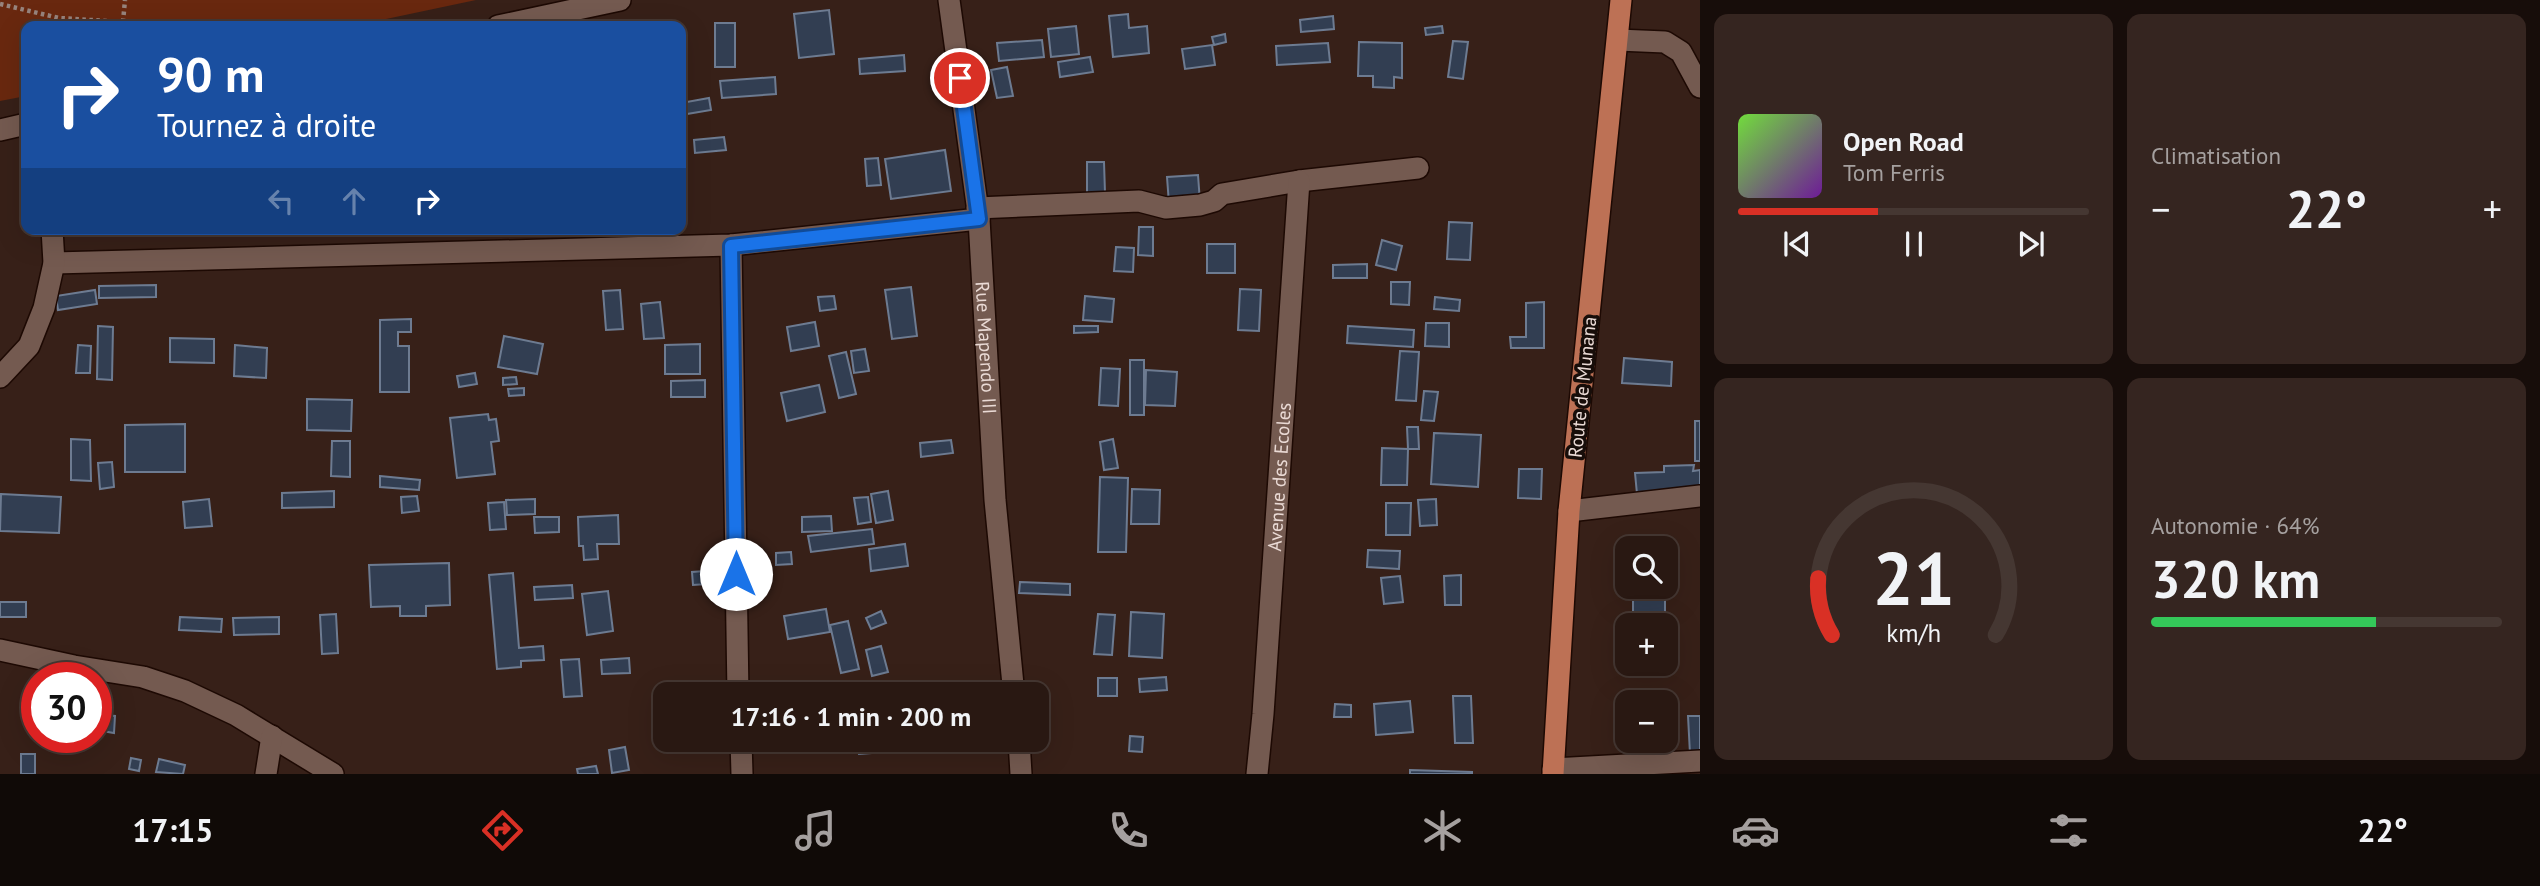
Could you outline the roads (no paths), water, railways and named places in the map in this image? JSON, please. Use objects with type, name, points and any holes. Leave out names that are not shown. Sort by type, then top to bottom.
[{"type":"main road","name":"Route de Munana","points":[[1553,771],[1569,511],[1621,0]]},
{"type":"street","points":[[521,21],[620,0]]},
{"type":"street","name":"Rue Mapendo III","points":[[949,0],[978,214],[995,500],[1013,682]]},
{"type":"street","points":[[1618,40],[1665,43],[1681,52],[1700,87]]},
{"type":"street","points":[[0,130],[21,125]]},
{"type":"street","points":[[54,263],[731,246],[978,214],[1139,201],[1166,208],[1200,205],[1214,201],[1222,194],[1298,181],[1418,168]]},
{"type":"street","name":"Avenue des Ecoles","points":[[1257,774],[1298,181]]},
{"type":"street","points":[[0,377],[29,346],[44,308],[54,263],[52,235]]},
{"type":"street","points":[[731,246],[738,682]]},
{"type":"street","points":[[1569,511],[1700,496]]},
{"type":"street","points":[[0,650],[143,677],[185,691],[236,715],[333,774]]},
{"type":"street","points":[[266,774],[272,736]]},
{"type":"street","points":[[741,752],[742,774]]},
{"type":"street","points":[[1020,752],[1021,774]]},
{"type":"street","points":[[1553,771],[1700,761]]}]
